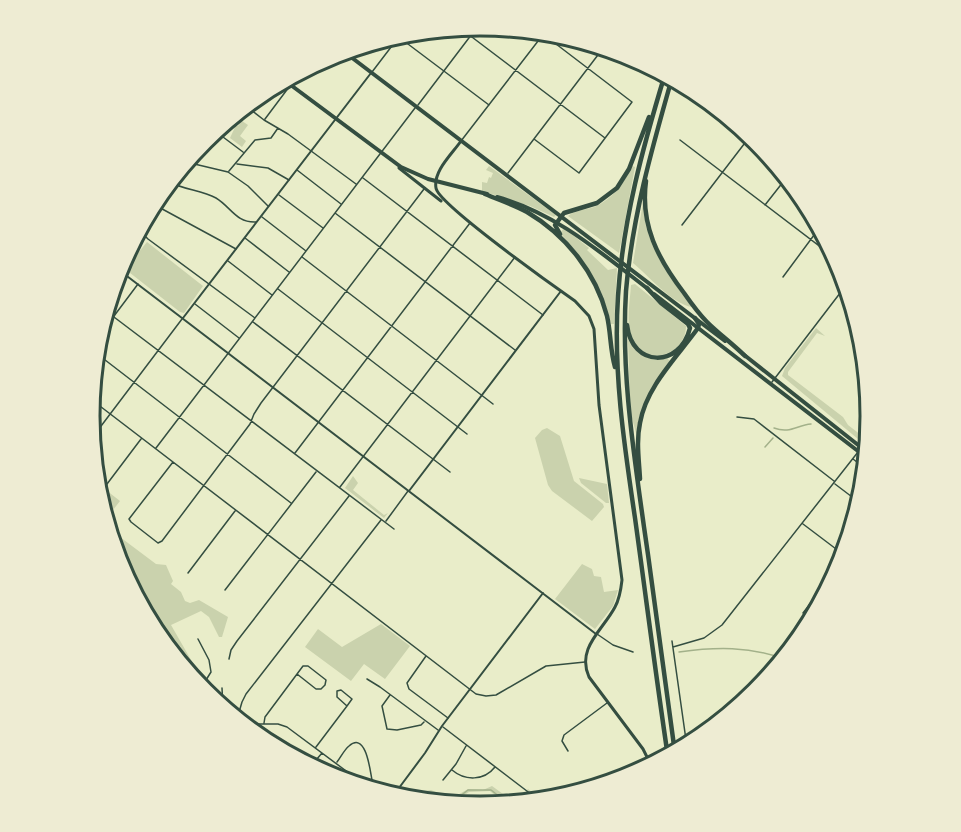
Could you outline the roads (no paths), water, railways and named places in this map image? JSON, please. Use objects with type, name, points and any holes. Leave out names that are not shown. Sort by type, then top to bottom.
[{"type":"highway","points":[[352,58],[775,379],[859,448]]},
{"type":"highway","points":[[662,83],[634,182],[624,239],[617,306],[617,373],[622,431],[667,747]]},
{"type":"highway","points":[[293,86],[391,161],[411,172],[526,206],[558,222],[859,448]]},
{"type":"highway","points":[[670,87],[650,157],[633,235],[626,293],[625,341],[627,389],[640,500],[674,743]]},
{"type":"highway","points":[[617,373],[605,309],[597,287],[555,226],[570,210],[597,203],[617,188],[626,174],[655,107]]},
{"type":"highway","points":[[650,157],[645,189],[645,210],[649,233],[658,256],[701,315],[745,356]]},
{"type":"highway","points":[[485,194],[519,208],[539,220],[565,243],[585,267]]},
{"type":"highway","points":[[626,293],[627,325],[631,339],[636,348],[646,356],[662,358],[671,355],[677,349],[688,335],[690,327],[647,288]]},
{"type":"highway","points":[[640,500],[638,439],[643,409],[652,391],[698,327],[699,324],[695,318]]},
{"type":"main road","points":[[461,141],[437,174],[438,195],[583,309],[589,316],[594,329],[599,405],[622,580],[619,600],[586,652],[586,662],[589,677],[647,758]]},
{"type":"main road","points":[[391,161],[425,189],[451,206]]},
{"type":"street","points":[[471,36],[606,138]]},
{"type":"street","points":[[155,448],[471,36]]},
{"type":"street","points":[[461,141],[538,40]]},
{"type":"street","points":[[406,43],[489,105]]},
{"type":"street","points":[[534,139],[579,172],[632,102],[557,44]]},
{"type":"street","points":[[100,427],[389,47]]},
{"type":"street","points":[[506,175],[598,55]]},
{"type":"street","points":[[264,120],[288,89]]},
{"type":"street","points":[[253,112],[312,150],[357,185]]},
{"type":"street","points":[[228,172],[255,140],[271,138],[278,128]]},
{"type":"street","points":[[223,137],[244,153]]},
{"type":"street","points":[[680,140],[821,248]]},
{"type":"street","points":[[682,225],[745,143]]},
{"type":"street","points":[[196,164],[228,172],[248,186],[268,207]]},
{"type":"street","points":[[237,164],[268,168],[289,180]]},
{"type":"street","points":[[297,170],[342,205]]},
{"type":"street","points":[[362,178],[543,315]]},
{"type":"street","points":[[765,205],[782,185]]},
{"type":"street","points":[[178,186],[212,196],[241,220],[257,222]]},
{"type":"street","points":[[173,462],[130,518],[131,522],[157,542],[161,542],[204,486],[273,387],[425,189]]},
{"type":"street","points":[[278,194],[323,228]]},
{"type":"street","points":[[162,209],[236,249]]},
{"type":"street","points":[[335,213],[516,350]]},
{"type":"street","points":[[261,216],[306,251]]},
{"type":"street","points":[[294,454],[471,222]]},
{"type":"street","points":[[783,277],[814,234]]},
{"type":"street","points":[[146,237],[297,356],[450,472]]},
{"type":"street","points":[[245,238],[290,272]]},
{"type":"street","points":[[302,257],[493,404]]},
{"type":"street","points":[[340,488],[516,257]]},
{"type":"street","points":[[227,261],[272,295]]},
{"type":"street","points":[[127,276],[596,634],[612,645],[633,652]]},
{"type":"street","points":[[138,284],[114,316],[394,530]]},
{"type":"street","points":[[277,289],[467,434]]},
{"type":"street","points":[[385,522],[561,291]]},
{"type":"street","points":[[771,383],[840,293]]},
{"type":"street","points":[[194,304],[239,339]]},
{"type":"street","points":[[105,360],[291,502]]},
{"type":"street","points":[[100,407],[476,694],[491,696],[501,693],[546,666],[586,662]]},
{"type":"street","points":[[737,417],[754,419],[852,496]]},
{"type":"street","points":[[107,484],[142,438]]},
{"type":"street","points":[[673,647],[704,638],[722,625],[859,450]]},
{"type":"street","points":[[852,459],[857,463]]},
{"type":"street","points":[[225,590],[316,471]]},
{"type":"street","points":[[229,659],[231,650],[349,495]]},
{"type":"street","points":[[188,573],[236,510]]},
{"type":"street","points":[[240,710],[246,694],[381,519]]},
{"type":"street","points":[[802,523],[836,549]]},
{"type":"street","points":[[399,787],[442,726],[543,593]]},
{"type":"street","points":[[803,613],[813,600]]},
{"type":"street","points":[[198,639],[209,660],[211,672],[207,679]]},
{"type":"street","points":[[672,641],[685,736]]},
{"type":"street","points":[[426,656],[411,674],[407,683],[409,688],[448,718]]},
{"type":"street","points":[[264,724],[265,717],[297,674],[303,666],[308,666],[326,680],[325,685],[321,689],[316,689],[297,674]]},
{"type":"street","points":[[367,679],[439,731]]},
{"type":"street","points":[[222,688],[222,695]]},
{"type":"street","points":[[316,747],[347,706],[352,699],[341,690],[338,691],[337,697],[347,706]]},
{"type":"street","points":[[390,694],[382,706],[387,729],[397,730],[421,725],[425,721]]},
{"type":"street","points":[[568,750],[562,741],[564,735],[608,702]]},
{"type":"street","points":[[258,724],[278,724],[287,727],[347,772]]},
{"type":"street","points":[[442,726],[529,793]]},
{"type":"street","points":[[336,763],[350,746],[355,743],[361,744],[365,749],[372,780]]},
{"type":"street","points":[[443,780],[467,746]]},
{"type":"street","points":[[317,759],[322,752]]},
{"type":"street","points":[[452,770],[465,778],[477,778],[490,773],[495,767]]},
{"type":"waterway","points":[[774,428],[789,430],[811,424]]},
{"type":"waterway","points":[[765,447],[773,438]]},
{"type":"waterway","points":[[679,652],[732,649],[775,656]]},
{"type":"waterway","points":[[461,795],[468,790],[491,790],[499,795]]}]
